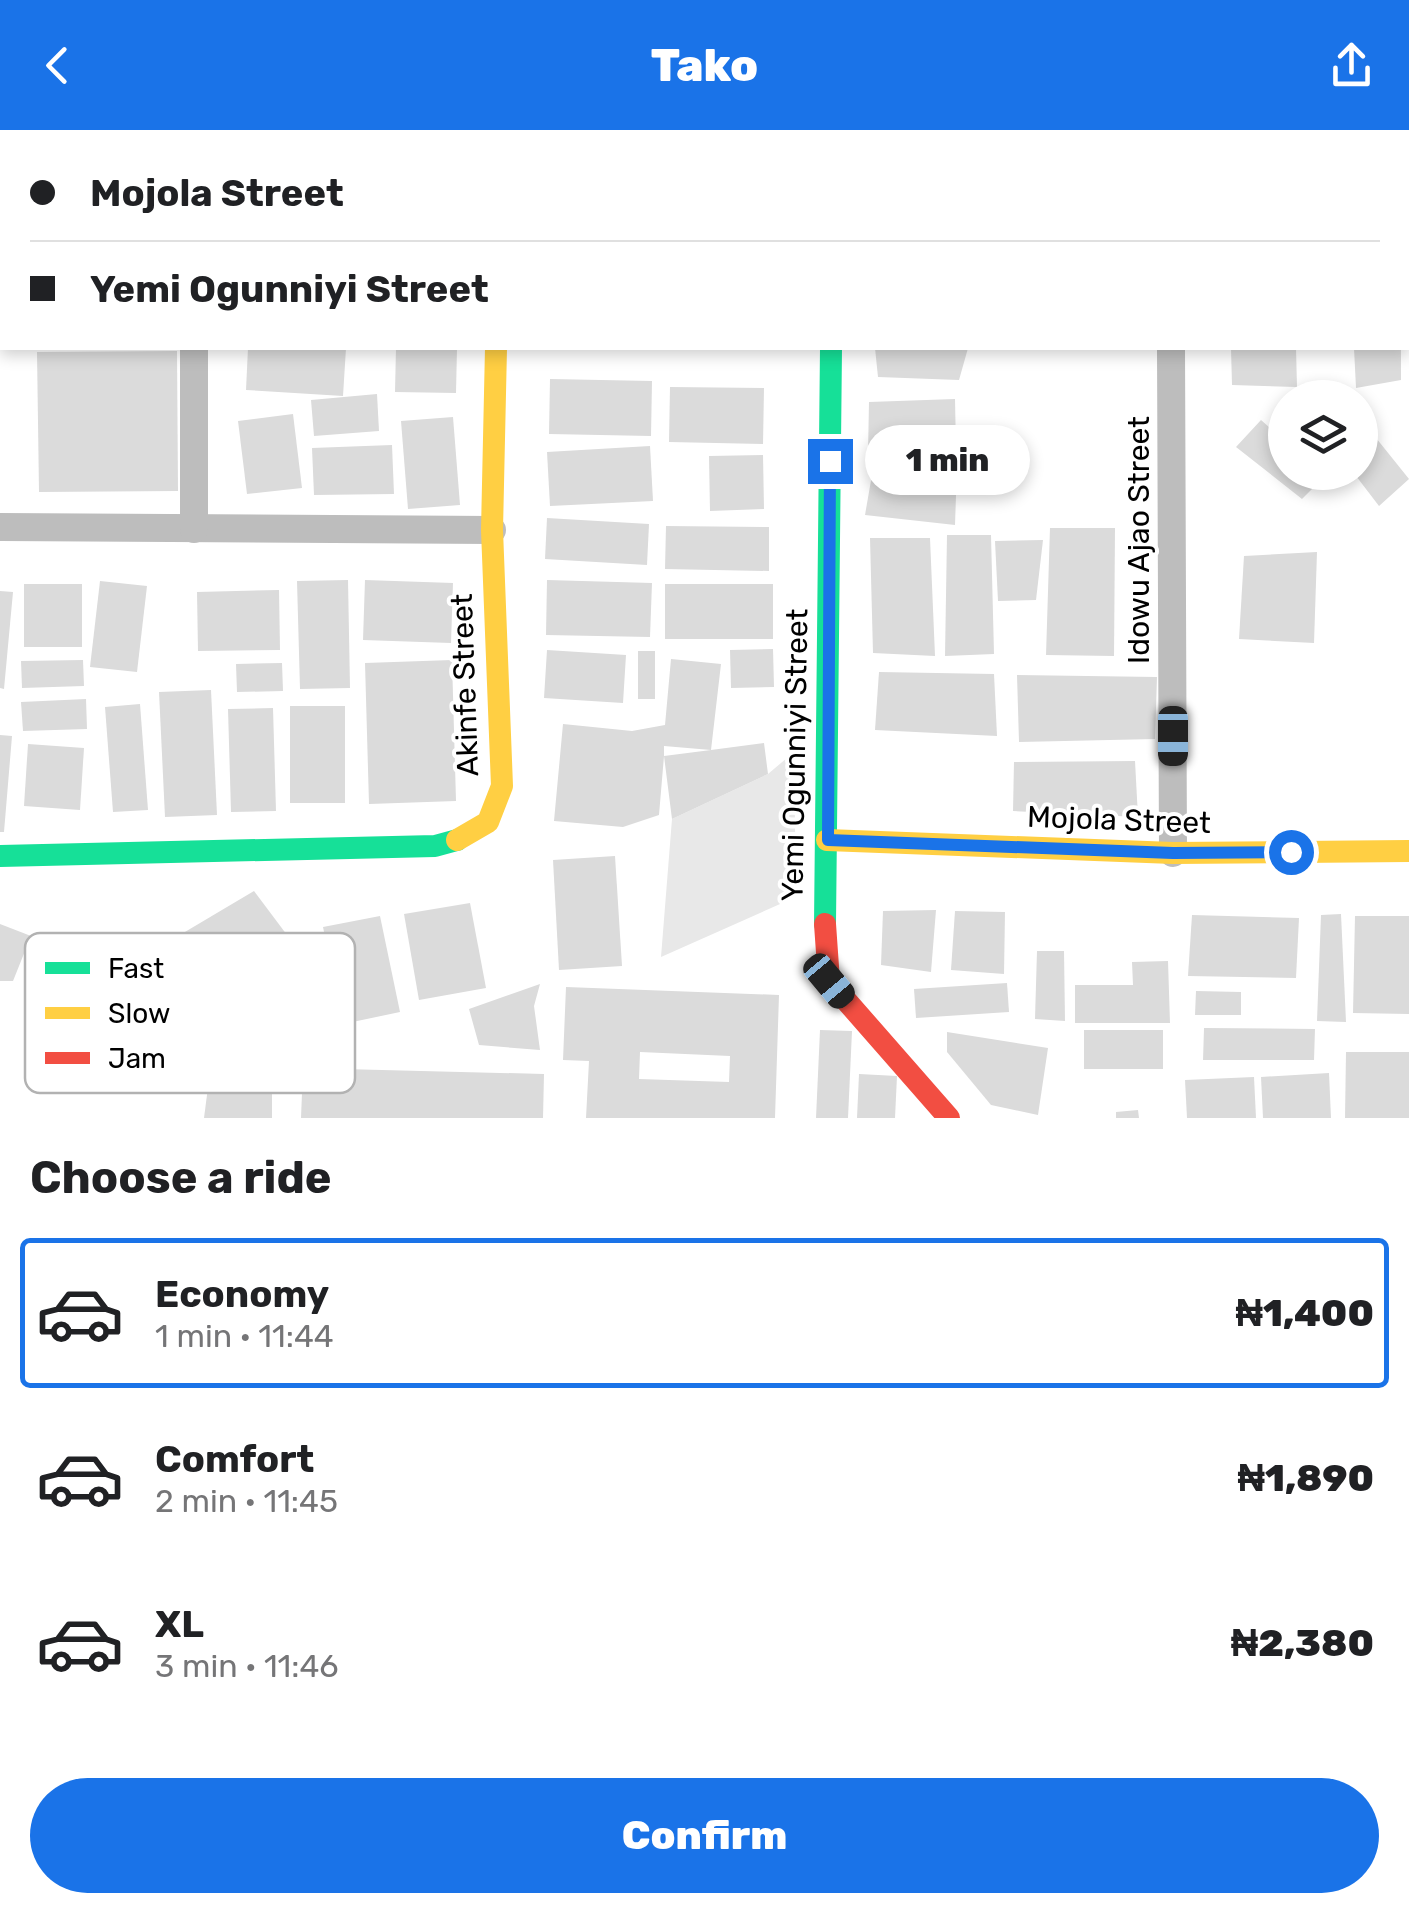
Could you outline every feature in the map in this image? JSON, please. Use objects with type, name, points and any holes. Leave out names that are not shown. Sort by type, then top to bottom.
[{"type":"street","points":[[194,350],[194,528]]},
{"type":"street","name":"Akinfe Street","points":[[0,856],[435,846],[464,839],[486,826],[496,813],[502,786],[492,530],[496,350]]},
{"type":"street","name":"Yemi Ogunniyi Street","points":[[831,350],[828,840],[823,884],[829,981],[949,1118]]},
{"type":"street","name":"Idowu Ajao Street","points":[[1171,350],[1173,853]]},
{"type":"street","points":[[0,527],[492,530]]},
{"type":"street","name":"Mojola Street","points":[[828,840],[1173,853],[1409,850]]},
{"type":"shaded area","points":[[794,752],[796,897],[661,957],[672,819],[768,774]]},
{"type":"building","points":[[248,350],[346,350],[343,396],[246,390]]},
{"type":"building","points":[[396,350],[457,350],[456,393],[395,392]]},
{"type":"building","points":[[875,350],[967,350],[959,380],[878,377]]},
{"type":"building","points":[[1231,350],[1296,350],[1297,380],[1268,380],[1268,386],[1232,385]]},
{"type":"building","points":[[1354,350],[1401,350],[1401,380],[1378,384],[1378,380],[1356,380]]},
{"type":"building","points":[[177,351],[178,491],[39,492],[37,352]]},
{"type":"building","points":[[550,379],[652,381],[651,436],[549,434]]},
{"type":"building","points":[[670,387],[764,388],[763,444],[669,442]]},
{"type":"building","points":[[377,394],[379,431],[314,436],[311,400]]},
{"type":"building","points":[[955,399],[956,450],[868,453],[869,402]]},
{"type":"building","points":[[293,414],[302,488],[247,494],[238,421]]},
{"type":"building","points":[[453,417],[460,505],[408,509],[401,421]]},
{"type":"building","points":[[1261,420],[1268,426],[1268,472],[1236,447]]},
{"type":"building","points":[[1378,440],[1409,479],[1379,506],[1367,490],[1378,490]]},
{"type":"building","points":[[392,445],[394,494],[314,495],[312,448]]},
{"type":"building","points":[[650,446],[653,501],[550,506],[547,452]]},
{"type":"building","points":[[763,455],[764,509],[710,511],[709,456]]},
{"type":"building","points":[[957,466],[955,525],[865,515],[873,469]]},
{"type":"building","points":[[1291,490],[1311,490],[1302,499]]},
{"type":"building","points":[[547,518],[649,524],[647,565],[545,559]]},
{"type":"building","points":[[666,526],[769,527],[769,571],[665,569]]},
{"type":"building","points":[[1050,528],[1115,528],[1114,656],[1046,655]]},
{"type":"building","points":[[947,535],[991,535],[994,654],[945,656]]},
{"type":"building","points":[[870,538],[930,538],[935,656],[873,653]]},
{"type":"building","points":[[1043,540],[1036,600],[998,601],[995,541]]},
{"type":"building","points":[[1317,552],[1314,643],[1239,639],[1244,556]]},
{"type":"building","points":[[348,580],[350,688],[300,689],[297,581]]},
{"type":"building","points":[[365,580],[453,583],[451,643],[363,640]]},
{"type":"building","points":[[547,580],[652,583],[650,637],[546,635]]},
{"type":"building","points":[[100,581],[147,586],[137,672],[90,667]]},
{"type":"building","points":[[24,584],[82,584],[82,647],[24,647]]},
{"type":"building","points":[[665,584],[773,584],[773,639],[665,639]]},
{"type":"building","points":[[279,590],[280,650],[198,651],[197,592]]},
{"type":"building","points":[[0,591],[13,592],[4,689],[0,688]]},
{"type":"building","points":[[773,649],[774,687],[731,688],[730,650]]},
{"type":"building","points":[[547,650],[626,655],[623,703],[544,698]]},
{"type":"building","points":[[638,651],[655,651],[655,699],[638,699]]},
{"type":"building","points":[[671,659],[721,664],[711,750],[664,746],[659,815],[623,827],[554,821],[563,724],[632,731],[665,725]]},
{"type":"building","points":[[83,660],[84,686],[22,688],[21,661]]},
{"type":"building","points":[[452,660],[456,801],[369,804],[365,663]]},
{"type":"building","points":[[282,663],[283,691],[237,692],[236,664]]},
{"type":"building","points":[[879,672],[994,674],[997,736],[875,730]]},
{"type":"building","points":[[1017,675],[1157,677],[1155,739],[1019,742]]},
{"type":"building","points":[[211,690],[217,815],[165,817],[159,692]]},
{"type":"building","points":[[86,699],[87,729],[23,731],[21,702]]},
{"type":"building","points":[[140,704],[148,810],[113,812],[105,707]]},
{"type":"building","points":[[290,706],[345,706],[345,803],[290,803]]},
{"type":"building","points":[[273,708],[276,811],[231,812],[228,709]]},
{"type":"building","points":[[0,735],[12,736],[4,832],[0,832]]},
{"type":"building","points":[[764,743],[768,774],[672,819],[664,756]]},
{"type":"building","points":[[28,744],[84,748],[80,810],[24,806]]},
{"type":"building","points":[[1135,761],[1138,817],[1013,811],[1014,762]]},
{"type":"building","points":[[615,856],[622,966],[559,970],[553,860]]},
{"type":"building","points":[[254,891],[286,933],[183,933]]},
{"type":"building","points":[[470,903],[486,988],[419,1000],[404,914]]},
{"type":"building","points":[[936,910],[931,972],[881,965],[883,911]]},
{"type":"building","points":[[955,911],[1005,912],[1004,974],[951,970]]},
{"type":"building","points":[[1341,914],[1346,1022],[1317,1021],[1321,915]]},
{"type":"building","points":[[1192,915],[1299,918],[1296,978],[1188,976]]},
{"type":"building","points":[[380,916],[400,1012],[355,1021],[355,933],[324,933],[323,927]]},
{"type":"building","points":[[1355,916],[1409,916],[1409,1014],[1353,1013]]},
{"type":"building","points":[[0,924],[25,934],[25,951],[13,981],[0,981]]},
{"type":"building","points":[[1037,951],[1064,951],[1065,1021],[1035,1019]]},
{"type":"building","points":[[1168,961],[1170,1023],[1075,1023],[1075,985],[1133,985],[1132,962]]},
{"type":"building","points":[[1007,983],[1009,1012],[916,1018],[914,989]]},
{"type":"building","points":[[540,984],[534,1006],[540,1050],[479,1045],[469,1009]]},
{"type":"building","points":[[566,987],[779,995],[775,1118],[586,1118],[589,1061],[563,1060]],"holes":[[[640,1052],[730,1056],[729,1082],[639,1079]]]},
{"type":"building","points":[[1196,991],[1241,992],[1241,1015],[1195,1015]]},
{"type":"building","points":[[1204,1028],[1315,1029],[1314,1060],[1203,1060]]},
{"type":"building","points":[[820,1030],[852,1031],[848,1118],[816,1118]]},
{"type":"building","points":[[1084,1030],[1163,1030],[1163,1069],[1084,1069]]},
{"type":"building","points":[[947,1032],[1048,1048],[1038,1115],[991,1105],[947,1052]]},
{"type":"building","points":[[1346,1052],[1409,1052],[1409,1118],[1345,1118]]},
{"type":"building","points":[[355,1069],[544,1074],[543,1118],[301,1118],[302,1093],[355,1093]]},
{"type":"building","points":[[1329,1073],[1331,1118],[1263,1118],[1261,1077]]},
{"type":"building","points":[[859,1074],[897,1076],[895,1118],[857,1118]]},
{"type":"building","points":[[1254,1077],[1256,1118],[1187,1118],[1185,1080]]},
{"type":"building","points":[[207,1093],[272,1093],[272,1118],[204,1118]]},
{"type":"building","points":[[1138,1110],[1139,1118],[1116,1118],[1116,1112]]},
{"type":"traffic: fast","points":[[825,924],[831,350]]},
{"type":"traffic: fast","points":[[0,856],[435,846],[457,840]]},
{"type":"traffic: slow","points":[[457,840],[488,822],[502,786],[492,530],[496,350]]},
{"type":"traffic: slow","points":[[827,840],[1173,853],[1409,851]]},
{"type":"traffic: jam","points":[[825,924],[829,981],[949,1118]]},
{"type":"route","points":[[830,461],[828,840],[1173,853],[1291,852]]}]
